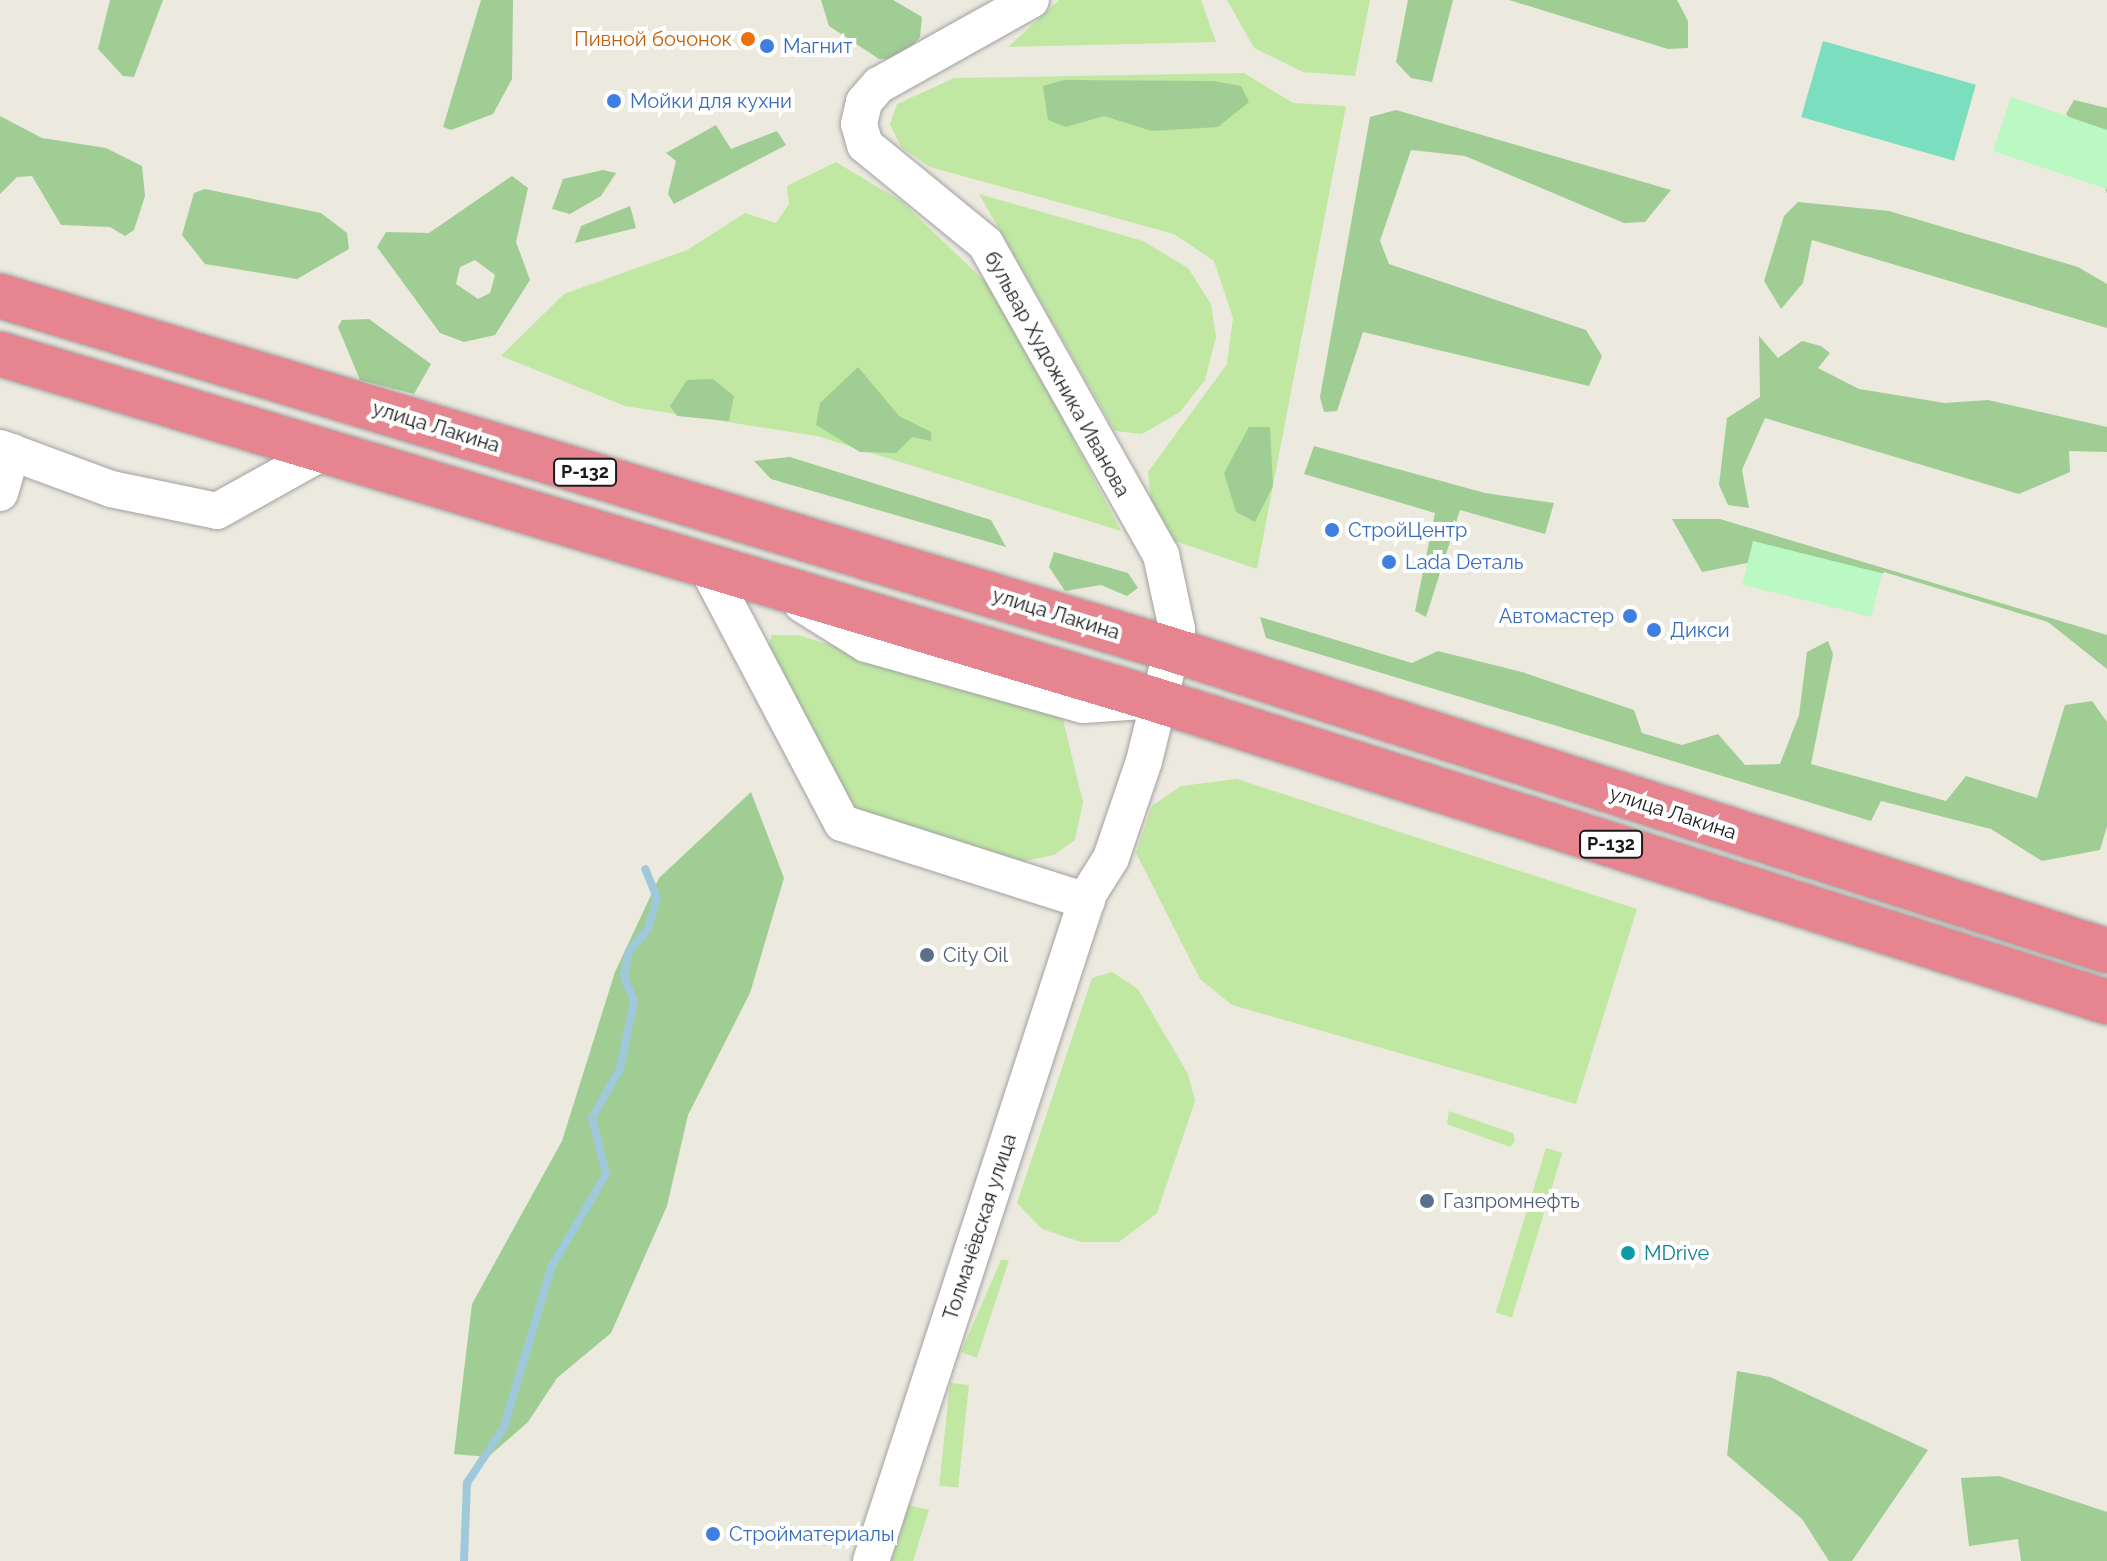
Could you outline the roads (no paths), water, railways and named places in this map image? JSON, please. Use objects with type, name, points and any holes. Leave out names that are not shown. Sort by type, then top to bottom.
[{"type":"highway","name":"улица Лакина","points":[[0,296],[1170,649],[2107,951]]},
{"type":"highway","name":"Р-132","points":[[0,354],[709,571],[1156,700],[2107,1002]]},
{"type":"street","name":"бульвар Художника Иванова","points":[[1031,0],[879,85],[864,102],[859,124],[865,145],[986,244],[1161,555],[1174,593],[1170,649],[1156,700]]},
{"type":"street","points":[[0,493],[6,450],[111,489],[217,511],[321,453]]},
{"type":"street","points":[[709,571],[842,823],[1088,897]]},
{"type":"street","name":"Толмачёвская улица","points":[[871,1561],[1088,897],[1111,858],[1156,700]]},
{"type":"waterway","points":[[464,1561],[467,1483],[504,1427],[551,1268],[606,1174],[592,1118],[620,1069],[634,1001],[624,976],[629,951],[648,929],[657,898],[645,869]]},
{"type":"place","name":"Пивной бочонок","points":[[748,39]]},
{"type":"place","name":"Магнит","points":[[767,46]]},
{"type":"place","name":"Мойки для кухни","points":[[614,101]]},
{"type":"place","name":"СтройЦентр","points":[[1332,530]]},
{"type":"place","name":"Lada Dеталь","points":[[1389,562]]},
{"type":"place","name":"Автомастер","points":[[1630,616]]},
{"type":"place","name":"Дикси","points":[[1654,630]]},
{"type":"place","name":"City Oil","points":[[927,955]]},
{"type":"place","name":"Газпромнефть","points":[[1427,1201]]},
{"type":"place","name":"MDrive","points":[[1628,1253]]},
{"type":"place","name":"Стройматериалы","points":[[713,1534]]}]
